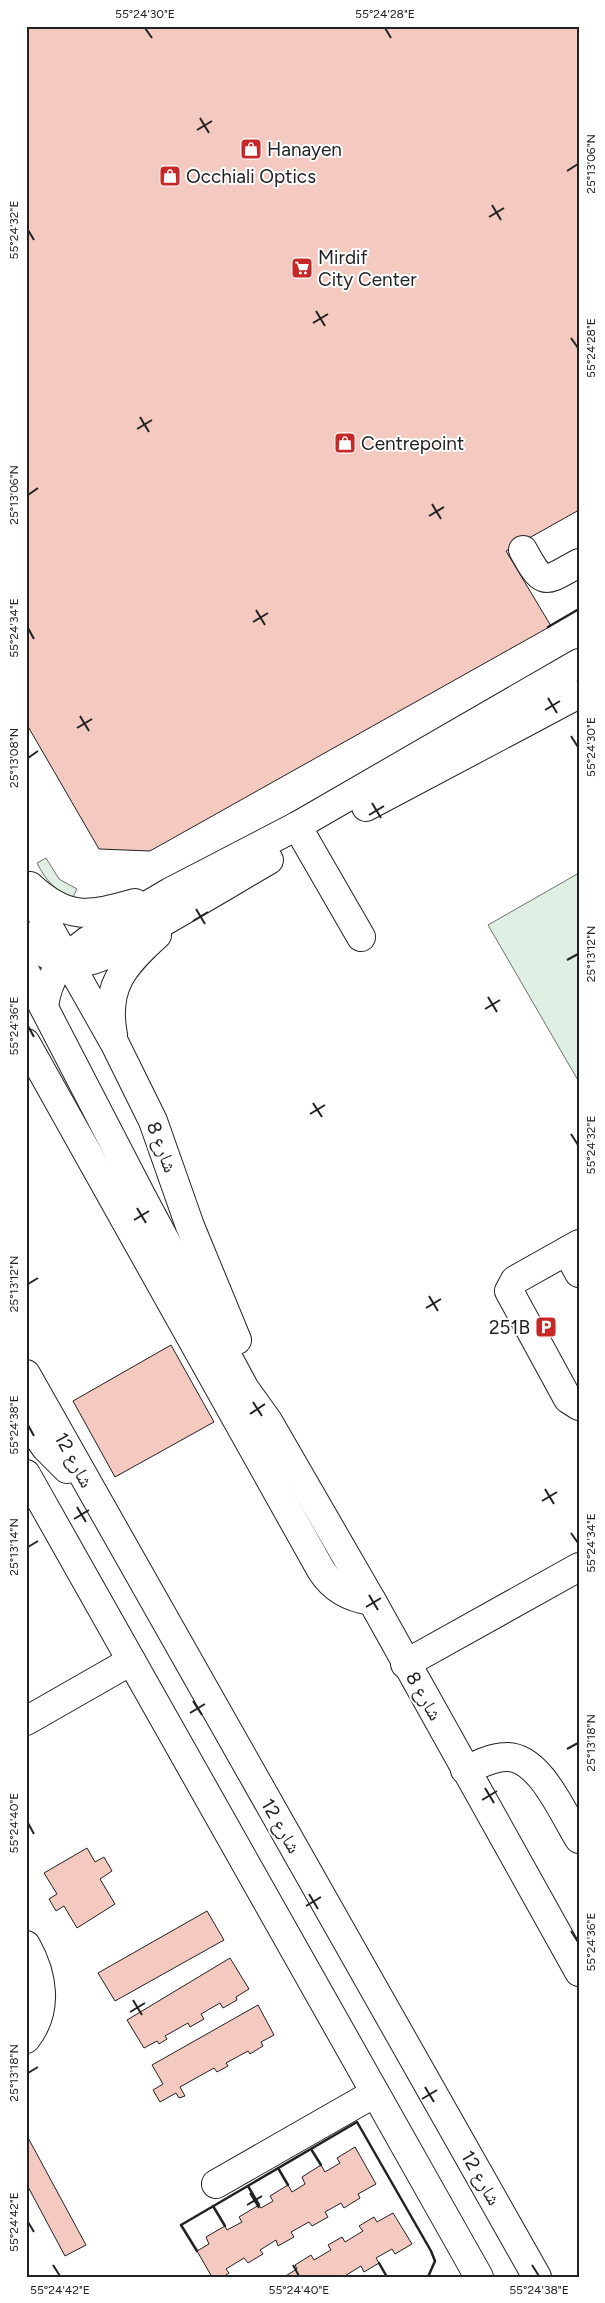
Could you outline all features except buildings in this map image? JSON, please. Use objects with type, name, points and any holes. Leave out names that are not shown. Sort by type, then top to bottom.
[{"type":"street","points":[[523,550],[535,572],[542,578],[552,578],[579,563]]},
{"type":"street","points":[[301,833],[579,663]]},
{"type":"street","points":[[44,1007],[46,990],[54,974],[66,959],[87,941],[180,900],[301,833],[574,695]]},
{"type":"street","points":[[301,833],[362,937]]},
{"type":"street","points":[[26,882],[62,909],[82,914],[180,900]]},
{"type":"street","name":"شارع 8","points":[[26,887],[115,1044],[162,1142],[190,1226],[218,1298],[262,1394],[268,1421]]},
{"type":"street","points":[[115,1044],[110,1011],[116,982],[180,900]]},
{"type":"street","points":[[26,936],[39,952],[48,956],[66,959]]},
{"type":"street","name":"شارع 8","points":[[26,973],[245,1389],[268,1421],[372,1602],[579,1972]]},
{"type":"street","points":[[26,1043],[321,1570],[337,1589],[359,1600],[372,1602]]},
{"type":"street","points":[[575,1256],[515,1280],[509,1291],[568,1399],[579,1406]]},
{"type":"street","name":"شارع 12","points":[[26,1374],[536,2277]]},
{"type":"street","points":[[26,1421],[59,1462],[89,1488]]},
{"type":"street","points":[[26,1474],[479,2277]]},
{"type":"street","points":[[406,1664],[579,1567]]},
{"type":"street","points":[[26,1721],[131,1661]]},
{"type":"street","points":[[465,1770],[506,1757],[524,1761],[538,1773],[579,1839]]},
{"type":"street","points":[[26,1945],[39,1973],[42,1993],[39,2013],[32,2032],[26,2039]]},
{"type":"street","points":[[216,2184],[376,2093]]},
{"type":"green space","points":[[46,858],[59,879],[77,889],[72,899],[56,888],[44,875],[37,863]]},
{"type":"green space","points":[[579,873],[579,1082],[488,925]]},
{"type":"wall","points":[[548,627],[579,609]]},
{"type":"wall","points":[[197,2251],[181,2225],[357,2122],[431,2251],[435,2261],[428,2277]]},
{"type":"wall","points":[[311,2149],[321,2165]]},
{"type":"wall","points":[[278,2168],[288,2185]]},
{"type":"wall","points":[[248,2186],[259,2205]]},
{"type":"wall","points":[[213,2206],[225,2226]]},
{"type":"wall","points":[[379,2263],[387,2277]]},
{"type":"place","name":"Hanayen","points":[[251,149]]},
{"type":"place","name":"Occhiali Optics","points":[[170,176]]},
{"type":"place","name":"Mirdif City Center","points":[[302,268]]},
{"type":"place","name":"Centrepoint","points":[[345,443]]},
{"type":"place","name":"251B","points":[[546,1327]]}]
